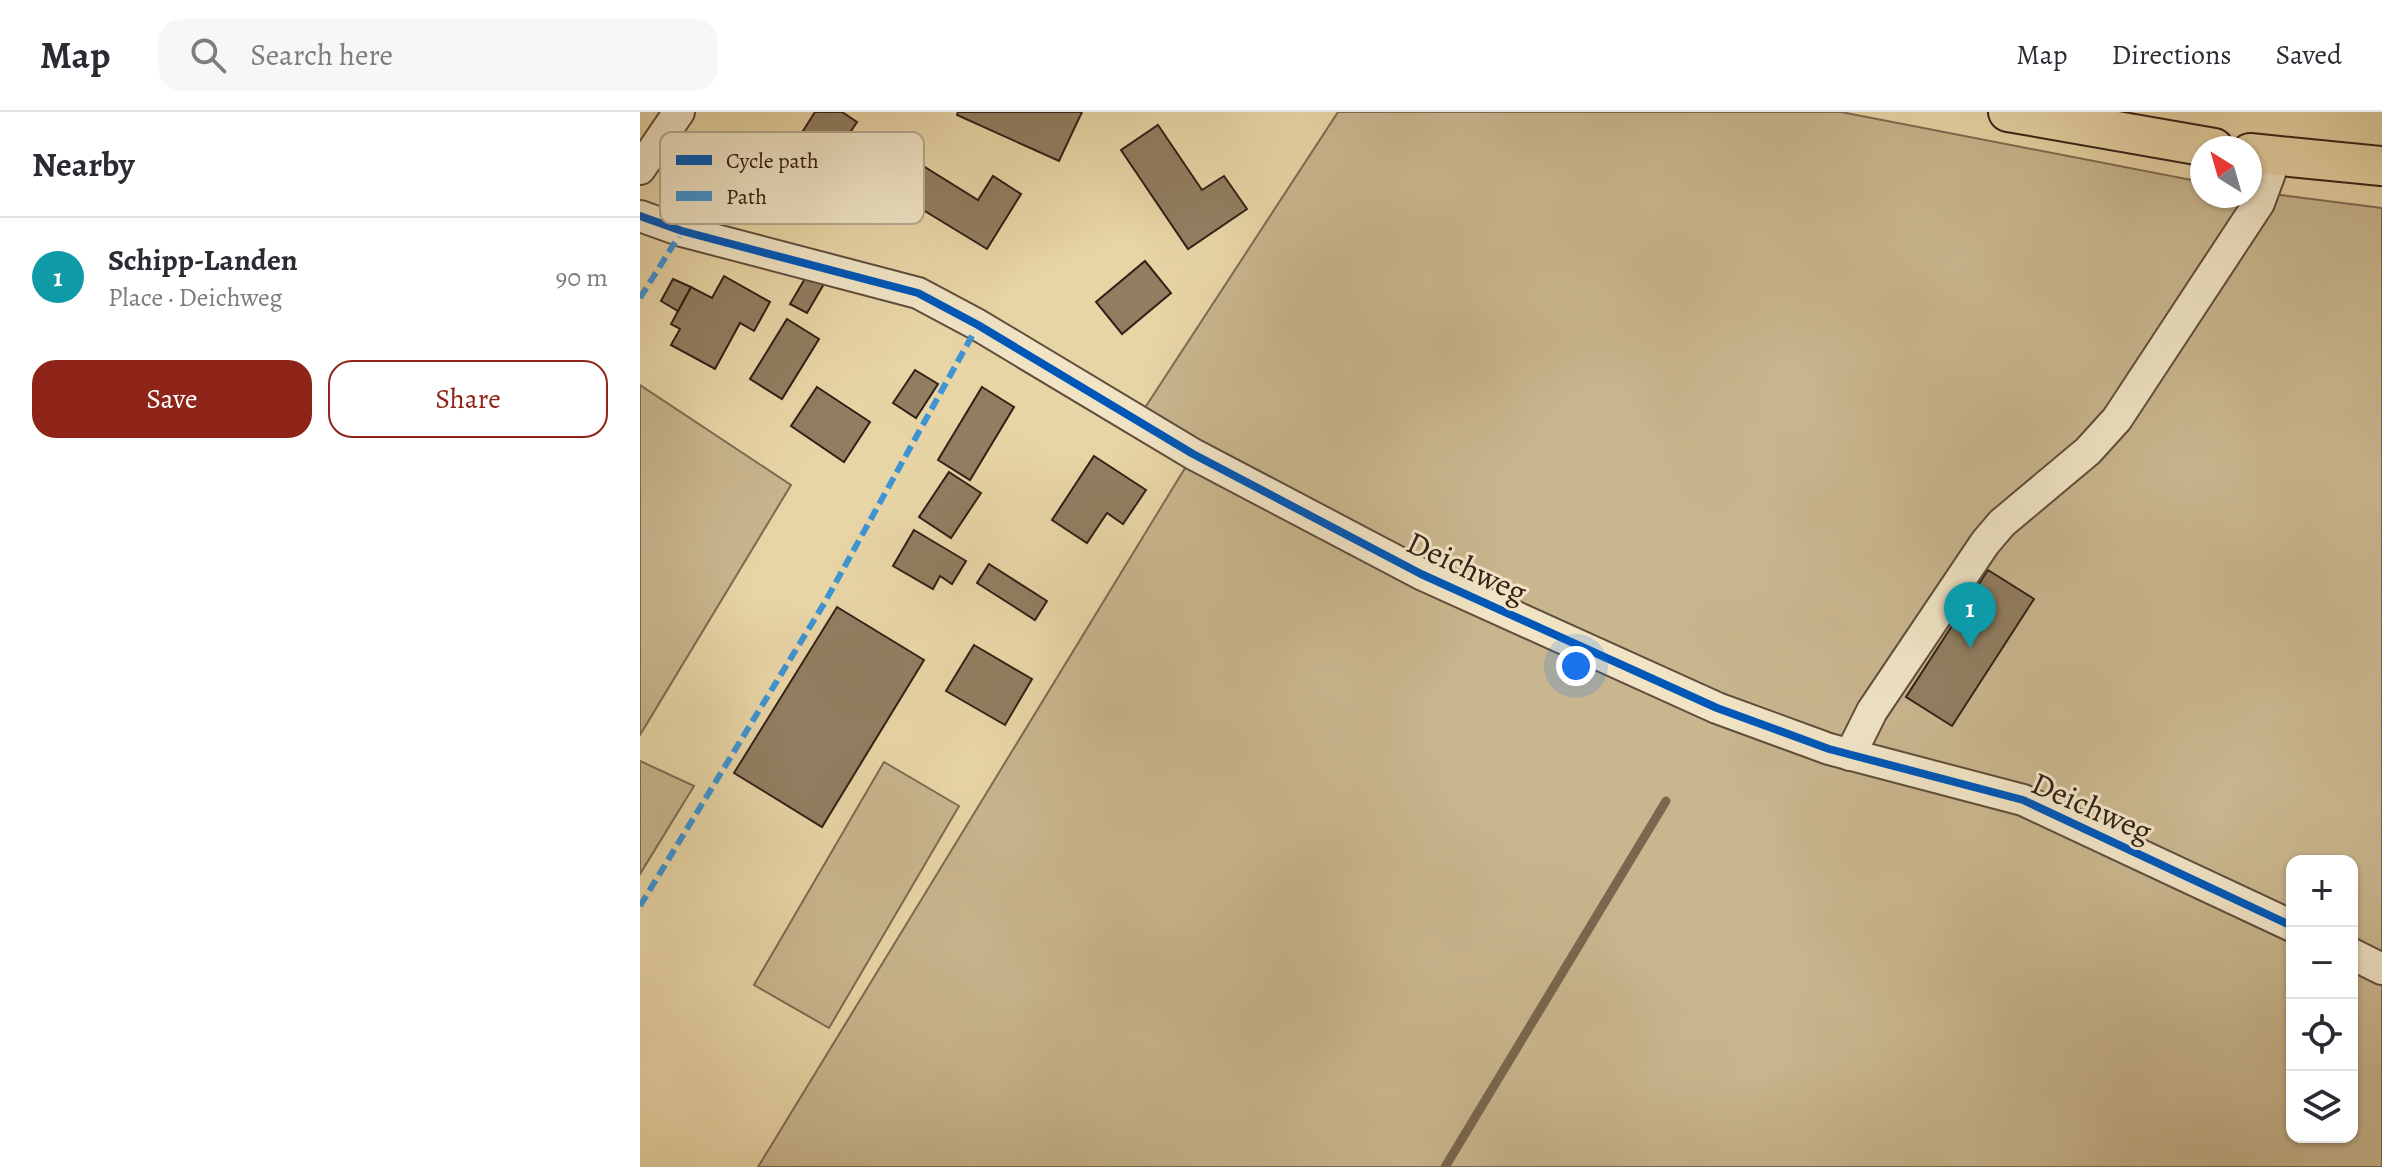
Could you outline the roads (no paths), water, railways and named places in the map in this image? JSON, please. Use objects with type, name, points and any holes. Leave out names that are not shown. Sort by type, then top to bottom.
[{"type":"main road","points":[[2008,112],[2128,136],[2190,145]]},
{"type":"main road","points":[[2263,155],[2382,166]]},
{"type":"street","points":[[665,132],[679,112]]},
{"type":"street","points":[[640,169],[660,140]]},
{"type":"street","points":[[1850,755],[1872,711],[1985,543],[2002,523],[2088,451],[2146,378],[2259,203],[2263,155]]},
{"type":"street","name":"Deichweg","points":[[640,216],[660,223]]},
{"type":"street","name":"Deichweg","points":[[662,224],[918,293],[978,325],[1193,454],[1421,574],[1717,708],[1850,755],[2023,800],[2286,923]]},
{"type":"street","points":[[2358,957],[2382,969]]},
{"type":"waterway","points":[[1445,1167],[1666,801]]},
{"type":"place","name":"Schipp-Landen","points":[[1970,648]]}]
